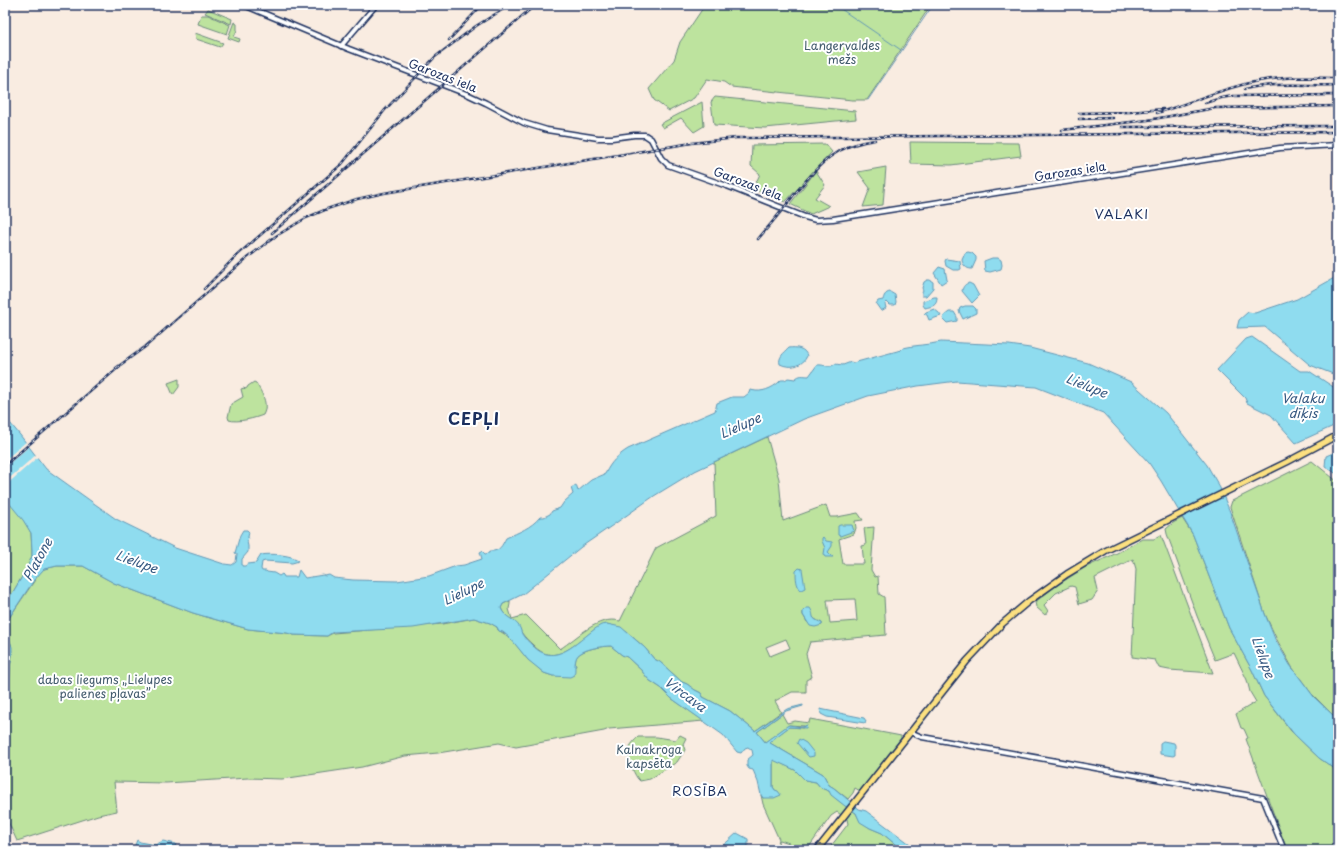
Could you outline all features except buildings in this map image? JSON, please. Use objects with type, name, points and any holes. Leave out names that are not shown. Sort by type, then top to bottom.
[{"type":"highway","points":[[817,850],[949,683],[986,641],[1014,614],[1049,585],[1118,545],[1292,460],[1338,435]]},
{"type":"main road","name":"Garozas iela","points":[[244,5],[341,46],[469,95],[515,119],[533,126],[547,130],[598,138],[645,135],[652,140],[661,158],[668,165],[728,186],[816,220],[834,219],[1280,148],[1338,145]]},
{"type":"main road","points":[[341,46],[376,5]]},
{"type":"main road","points":[[910,732],[922,737],[1263,798],[1284,850]]},
{"type":"green space","name":"Langervaldes mežs","points":[[705,5],[931,5],[867,100],[852,100],[731,87],[724,82],[707,79],[694,98],[669,111],[654,100],[649,89],[674,60],[680,42]]},
{"type":"green space","points":[[208,9],[232,19],[231,24],[205,13]]},
{"type":"green space","points":[[201,15],[208,15],[230,25],[227,34],[198,24]]},
{"type":"green space","points":[[234,22],[237,24],[237,30],[234,37],[240,39],[239,42],[228,38]]},
{"type":"green space","points":[[195,33],[223,43],[220,47],[196,39]]},
{"type":"green space","points":[[715,97],[855,111],[856,119],[765,128],[714,125],[711,102]]},
{"type":"green space","points":[[702,102],[704,126],[694,132],[681,118],[663,128],[660,124]]},
{"type":"green space","points":[[910,142],[1019,143],[1021,156],[951,165],[911,164]]},
{"type":"green space","points":[[825,144],[832,152],[785,202],[753,189],[760,174],[751,166],[752,145]]},
{"type":"green space","points":[[886,167],[883,205],[863,207],[870,188],[858,172]]},
{"type":"green space","points":[[816,171],[825,185],[815,198],[829,206],[811,214],[790,204]]},
{"type":"green space","points":[[179,379],[179,387],[173,395],[168,383]]},
{"type":"green space","points":[[254,382],[256,383],[264,399],[265,411],[263,415],[241,421],[229,420],[228,417],[231,404],[243,397],[241,389],[247,388]]},
{"type":"green space","points":[[767,437],[779,479],[783,521],[826,505],[830,517],[858,513],[863,520],[855,521],[856,528],[854,534],[839,539],[843,564],[864,564],[862,546],[866,545],[864,528],[874,527],[871,570],[875,577],[878,576],[879,594],[884,597],[886,635],[810,642],[806,654],[812,677],[806,680],[806,692],[792,692],[775,701],[781,712],[755,731],[730,711],[703,697],[701,693],[682,682],[660,662],[654,659],[645,648],[627,632],[607,624],[598,627],[565,651],[557,654],[549,654],[541,652],[528,641],[515,624],[504,614],[501,608],[503,604],[510,601],[509,609],[512,619],[526,615],[560,649],[596,624],[612,620],[620,621],[656,548],[716,516],[714,462]],"holes":[[[855,599],[857,621],[830,623],[827,600]],[[811,610],[813,617],[822,623],[822,625],[807,622],[803,615],[803,611]],[[786,639],[790,648],[770,656],[766,647]]]},
{"type":"green space","points":[[1312,461],[1338,482],[1338,720],[1311,693],[1292,667],[1277,640],[1265,614],[1230,507],[1232,501]]},
{"type":"green space","points":[[5,486],[31,533],[32,556],[26,570],[13,592],[5,602]]},
{"type":"green space","points":[[1182,518],[1193,535],[1229,628],[1252,670],[1264,696],[1291,731],[1319,758],[1338,771],[1338,850],[1287,850],[1246,739],[1248,738],[1244,729],[1241,728],[1236,714],[1256,702],[1250,692],[1247,680],[1234,653],[1215,660],[1167,534],[1166,529]]},
{"type":"green space","points":[[1161,535],[1213,673],[1169,670],[1159,668],[1155,660],[1132,657],[1136,569],[1133,559],[1095,578],[1098,591],[1092,600],[1079,604],[1075,587],[1071,586],[1056,593],[1044,605],[1048,611],[1045,615],[1036,607],[1035,602],[1084,568],[1117,553],[1142,539],[1154,539]]},
{"type":"green space","name":"dabas liegums „Lielupes palienes pļavas”","points":[[57,566],[83,566],[114,583],[193,613],[248,629],[294,635],[327,636],[333,633],[442,624],[474,618],[497,627],[498,630],[511,638],[528,660],[544,673],[553,676],[576,666],[576,657],[584,651],[598,647],[611,646],[627,657],[649,680],[661,688],[671,698],[704,721],[609,729],[516,747],[499,743],[438,753],[405,756],[362,767],[282,779],[248,778],[166,783],[114,782],[117,811],[98,815],[17,841],[5,815],[5,695],[9,693],[12,655],[11,644],[5,635],[5,624],[39,574],[44,569]]},
{"type":"green space","points":[[782,714],[787,723],[795,721],[809,723],[810,719],[901,736],[901,738],[860,791],[855,788],[848,799],[829,785],[823,774],[770,743],[771,740],[789,727],[803,728],[804,726],[789,725],[765,742],[757,732]]},
{"type":"green space","name":"Kalnakroga kapsēta","points":[[680,735],[686,738],[683,744],[685,750],[677,762],[650,779],[640,781],[634,771],[628,752],[634,741],[638,737],[657,737],[676,740]]},
{"type":"green space","points":[[773,759],[795,770],[805,780],[816,782],[821,788],[829,791],[835,798],[856,813],[860,821],[870,828],[882,833],[902,850],[828,850],[848,824],[847,819],[837,812],[831,816],[807,850],[788,850],[789,843],[780,840],[778,843],[779,839],[763,804],[761,795],[763,798],[775,790],[773,787]]},
{"type":"water","points":[[965,253],[972,253],[976,257],[972,269],[965,266],[962,260]]},
{"type":"water","points":[[992,258],[998,258],[1001,260],[1001,269],[990,272],[985,271],[984,261]]},
{"type":"water","points":[[946,259],[960,261],[961,269],[953,270],[946,266]]},
{"type":"water","points":[[939,267],[945,269],[947,280],[941,284],[934,273]]},
{"type":"water","name":"Valaku dīķis","points":[[1337,272],[1338,376],[1310,365],[1265,327],[1237,328],[1239,320],[1248,312],[1255,313],[1297,299],[1336,277]]},
{"type":"water","points":[[927,280],[933,282],[933,288],[926,296],[922,296],[922,288],[924,282]]},
{"type":"water","points":[[969,283],[973,285],[979,296],[972,303],[962,291],[964,286]]},
{"type":"water","points":[[890,292],[895,295],[895,305],[890,305],[887,302],[885,304],[886,308],[881,311],[876,304],[878,301],[883,300],[885,295]]},
{"type":"water","points":[[937,297],[935,304],[925,308],[923,301]]},
{"type":"water","points":[[965,306],[973,306],[976,309],[976,313],[963,319],[959,311],[960,308]]},
{"type":"water","points":[[934,309],[941,316],[929,320],[927,315],[924,314]]},
{"type":"water","points":[[949,312],[954,312],[957,317],[957,321],[947,323],[943,319]]},
{"type":"water","name":"Valaku dīķis","points":[[1252,337],[1300,371],[1309,371],[1338,390],[1338,424],[1296,443],[1271,415],[1247,403],[1245,398],[1217,370],[1246,339]]},
{"type":"water","points":[[941,342],[1009,345],[1030,348],[1088,363],[1131,382],[1166,413],[1207,465],[1220,488],[1275,639],[1290,665],[1314,697],[1338,720],[1338,771],[1319,758],[1294,734],[1264,696],[1252,670],[1229,628],[1193,535],[1149,463],[1103,413],[1036,387],[957,381],[918,386],[868,396],[804,419],[695,471],[654,496],[581,547],[523,594],[503,604],[501,608],[505,614],[516,622],[525,638],[532,645],[541,652],[550,655],[568,649],[601,625],[607,624],[621,627],[645,648],[654,659],[660,662],[682,682],[701,693],[703,697],[730,711],[755,731],[787,709],[803,705],[786,711],[757,732],[765,742],[789,725],[802,727],[807,725],[806,728],[789,727],[770,743],[823,774],[829,785],[859,809],[866,811],[918,850],[902,850],[882,833],[860,822],[856,813],[831,795],[829,791],[821,788],[816,782],[805,780],[795,770],[773,760],[773,787],[781,795],[774,798],[763,798],[753,770],[749,769],[747,766],[747,760],[753,755],[752,750],[748,747],[741,753],[737,752],[723,735],[671,698],[661,688],[649,680],[627,657],[611,646],[586,650],[581,653],[576,659],[574,675],[570,677],[553,676],[544,673],[528,660],[511,639],[503,632],[499,631],[497,627],[474,618],[413,628],[333,632],[327,636],[294,635],[248,629],[193,613],[114,583],[83,566],[57,566],[44,569],[34,580],[5,624],[5,602],[13,592],[26,570],[32,556],[32,551],[31,533],[23,520],[5,498],[5,417],[46,469],[116,519],[175,548],[224,564],[232,565],[236,562],[237,554],[235,553],[240,535],[243,530],[247,530],[249,532],[247,542],[248,552],[242,559],[242,566],[256,563],[261,555],[282,555],[292,557],[299,561],[292,563],[265,561],[262,562],[262,571],[274,573],[279,576],[282,574],[284,577],[297,577],[299,570],[305,578],[329,575],[334,578],[353,580],[397,581],[429,576],[456,566],[482,559],[480,552],[482,551],[485,554],[498,549],[506,538],[529,527],[540,517],[544,517],[552,511],[560,508],[573,494],[571,488],[576,485],[578,491],[591,480],[605,474],[615,460],[628,449],[715,411],[717,403],[732,397],[744,397],[750,390],[767,390],[781,380],[788,378],[795,379],[798,376],[809,376],[817,365],[843,365],[901,350],[903,348]]},
{"type":"water","points":[[789,348],[797,348],[802,350],[807,356],[796,366],[784,366],[780,364],[781,357]]},
{"type":"water","points":[[1338,451],[1338,475],[1325,466],[1326,456]]},
{"type":"water","points":[[852,525],[854,531],[840,536],[838,535],[838,526]]},
{"type":"water","points":[[823,537],[826,541],[832,542],[832,546],[828,552],[833,557],[826,557],[824,554],[825,548],[822,541]]},
{"type":"water","points":[[799,568],[802,569],[805,588],[801,590],[796,579],[796,571]]},
{"type":"water","points":[[806,608],[810,608],[814,618],[822,623],[822,625],[815,627],[810,626],[803,615],[803,611]]},
{"type":"water","points":[[5,635],[9,639],[12,647],[12,655],[9,693],[5,695]]},
{"type":"water","points":[[820,709],[864,718],[866,721],[865,723],[827,717],[821,714]]},
{"type":"water","points":[[799,739],[806,743],[814,753],[814,756],[809,757],[797,743]]},
{"type":"water","points":[[1163,741],[1174,743],[1175,755],[1160,754],[1160,743]]},
{"type":"water","points":[[737,833],[748,839],[748,850],[718,850]]},
{"type":"water","points":[[137,840],[155,845],[163,841],[176,844],[174,850],[136,850],[135,845]]},
{"type":"pier","points":[[27,441],[31,445],[5,467],[5,460]]},
{"type":"pier","points":[[37,454],[39,456],[5,486],[5,482]]},
{"type":"waterway","points":[[835,5],[901,50]]},
{"type":"waterway","points":[[868,100],[933,5]]},
{"type":"railway","points":[[449,40],[482,5]]},
{"type":"railway","points":[[204,289],[234,258],[342,164],[385,110],[435,57],[476,26],[510,5]]},
{"type":"railway","points":[[272,233],[535,5]]},
{"type":"railway","points":[[1157,113],[1220,91],[1269,79],[1338,78]]},
{"type":"railway","points":[[1245,89],[1279,85],[1338,85]]},
{"type":"railway","points":[[1205,103],[1233,96],[1338,95]]},
{"type":"railway","points":[[1062,130],[1148,120],[1215,108],[1338,106]]},
{"type":"railway","points":[[1079,113],[1130,112],[1163,109]]},
{"type":"railway","points":[[1079,119],[1113,118]]},
{"type":"railway","points":[[1122,127],[1338,126]]},
{"type":"railway","points":[[116,368],[145,347],[247,258],[276,236],[306,218],[327,209],[357,199],[384,193],[692,143],[736,138],[1338,132]]},
{"type":"railway","points":[[758,239],[819,166],[837,152],[860,143],[875,140]]},
{"type":"railway","points":[[5,465],[120,366]]},
{"type":"district","name":"VALAKI","points":[[1122,213]]},
{"type":"district","name":"CEPĻI","points":[[474,418]]},
{"type":"district","name":"ROSĪBA","points":[[700,790]]},
{"type":"water label","name":"Lielupe","points":[[1087,385]]},
{"type":"water label","name":"Lielupe","points":[[740,425]]},
{"type":"water label","name":"Platone","points":[[37,559]]},
{"type":"water label","name":"Lielupe","points":[[137,561]]},
{"type":"water label","name":"Lielupe","points":[[463,591]]},
{"type":"water label","name":"Lielupe","points":[[1264,657]]},
{"type":"water label","name":"Vircava","points":[[686,694]]}]
